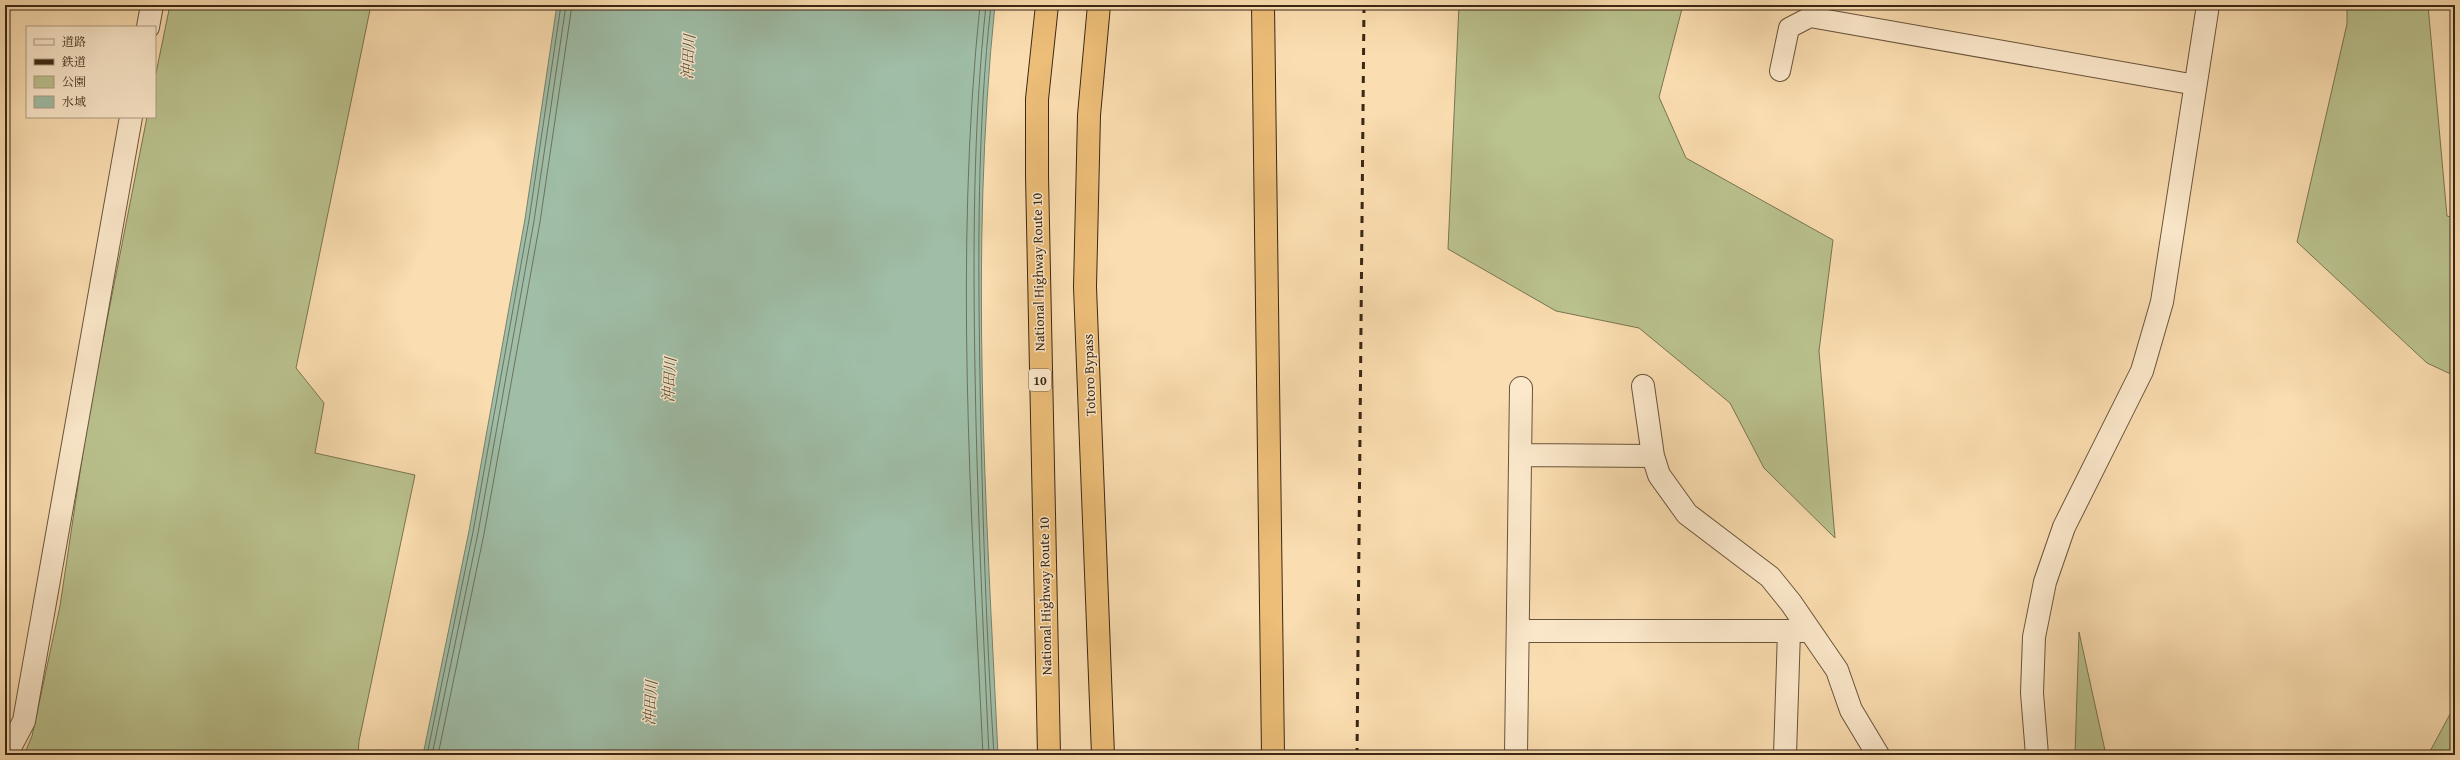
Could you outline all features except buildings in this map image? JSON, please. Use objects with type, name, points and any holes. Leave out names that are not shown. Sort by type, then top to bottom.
[{"type":"highway","name":"National Highway Route 10","points":[[1046,5],[1037,99],[1037,176],[1049,755]]},
{"type":"highway","points":[[1263,5],[1274,755]]},
{"type":"highway","name":"Totoro Bypass","points":[[1098,10],[1089,115],[1085,287],[1104,752]]},
{"type":"street","points":[[148,26],[152,5]]},
{"type":"street","points":[[2037,755],[2032,693],[2034,636],[2045,582],[2064,528],[2142,371],[2162,302],[2208,5]]},
{"type":"street","points":[[6,755],[24,721],[131,118]]},
{"type":"street","points":[[1643,386],[1653,456],[1659,475],[1687,514],[1770,577],[1791,603],[1799,631],[1785,755]]},
{"type":"street","points":[[1516,755],[1522,455],[1521,388]]},
{"type":"street","points":[[1522,455],[1653,456]]},
{"type":"street","points":[[1518,632],[1799,631],[1837,670],[1851,710],[1878,755]]},
{"type":"lane","points":[[1780,71],[1789,28],[1810,17],[2196,85]]},
{"type":"green space","points":[[170,5],[371,5],[296,368],[324,403],[315,453],[415,475],[359,741],[358,755],[24,755],[32,736],[60,606],[89,412],[147,118],[156,118],[156,73]]},
{"type":"green space","points":[[1459,5],[1683,5],[1659,97],[1686,158],[1833,240],[1819,351],[1835,538],[1764,468],[1730,403],[1639,328],[1556,311],[1448,249]]},
{"type":"green space","points":[[2347,5],[2428,5],[2447,216],[2455,218],[2455,376],[2427,363],[2297,242],[2347,24]]},
{"type":"green space","points":[[2079,632],[2106,755],[2075,755]]},
{"type":"green space","points":[[2455,705],[2455,755],[2428,755]]},
{"type":"water","name":"沖田川","points":[[557,5],[995,5],[987,99],[981,286],[985,474],[998,755],[423,755],[469,531],[525,219]]},
{"type":"railway","points":[[1357,755],[1364,5]]}]
